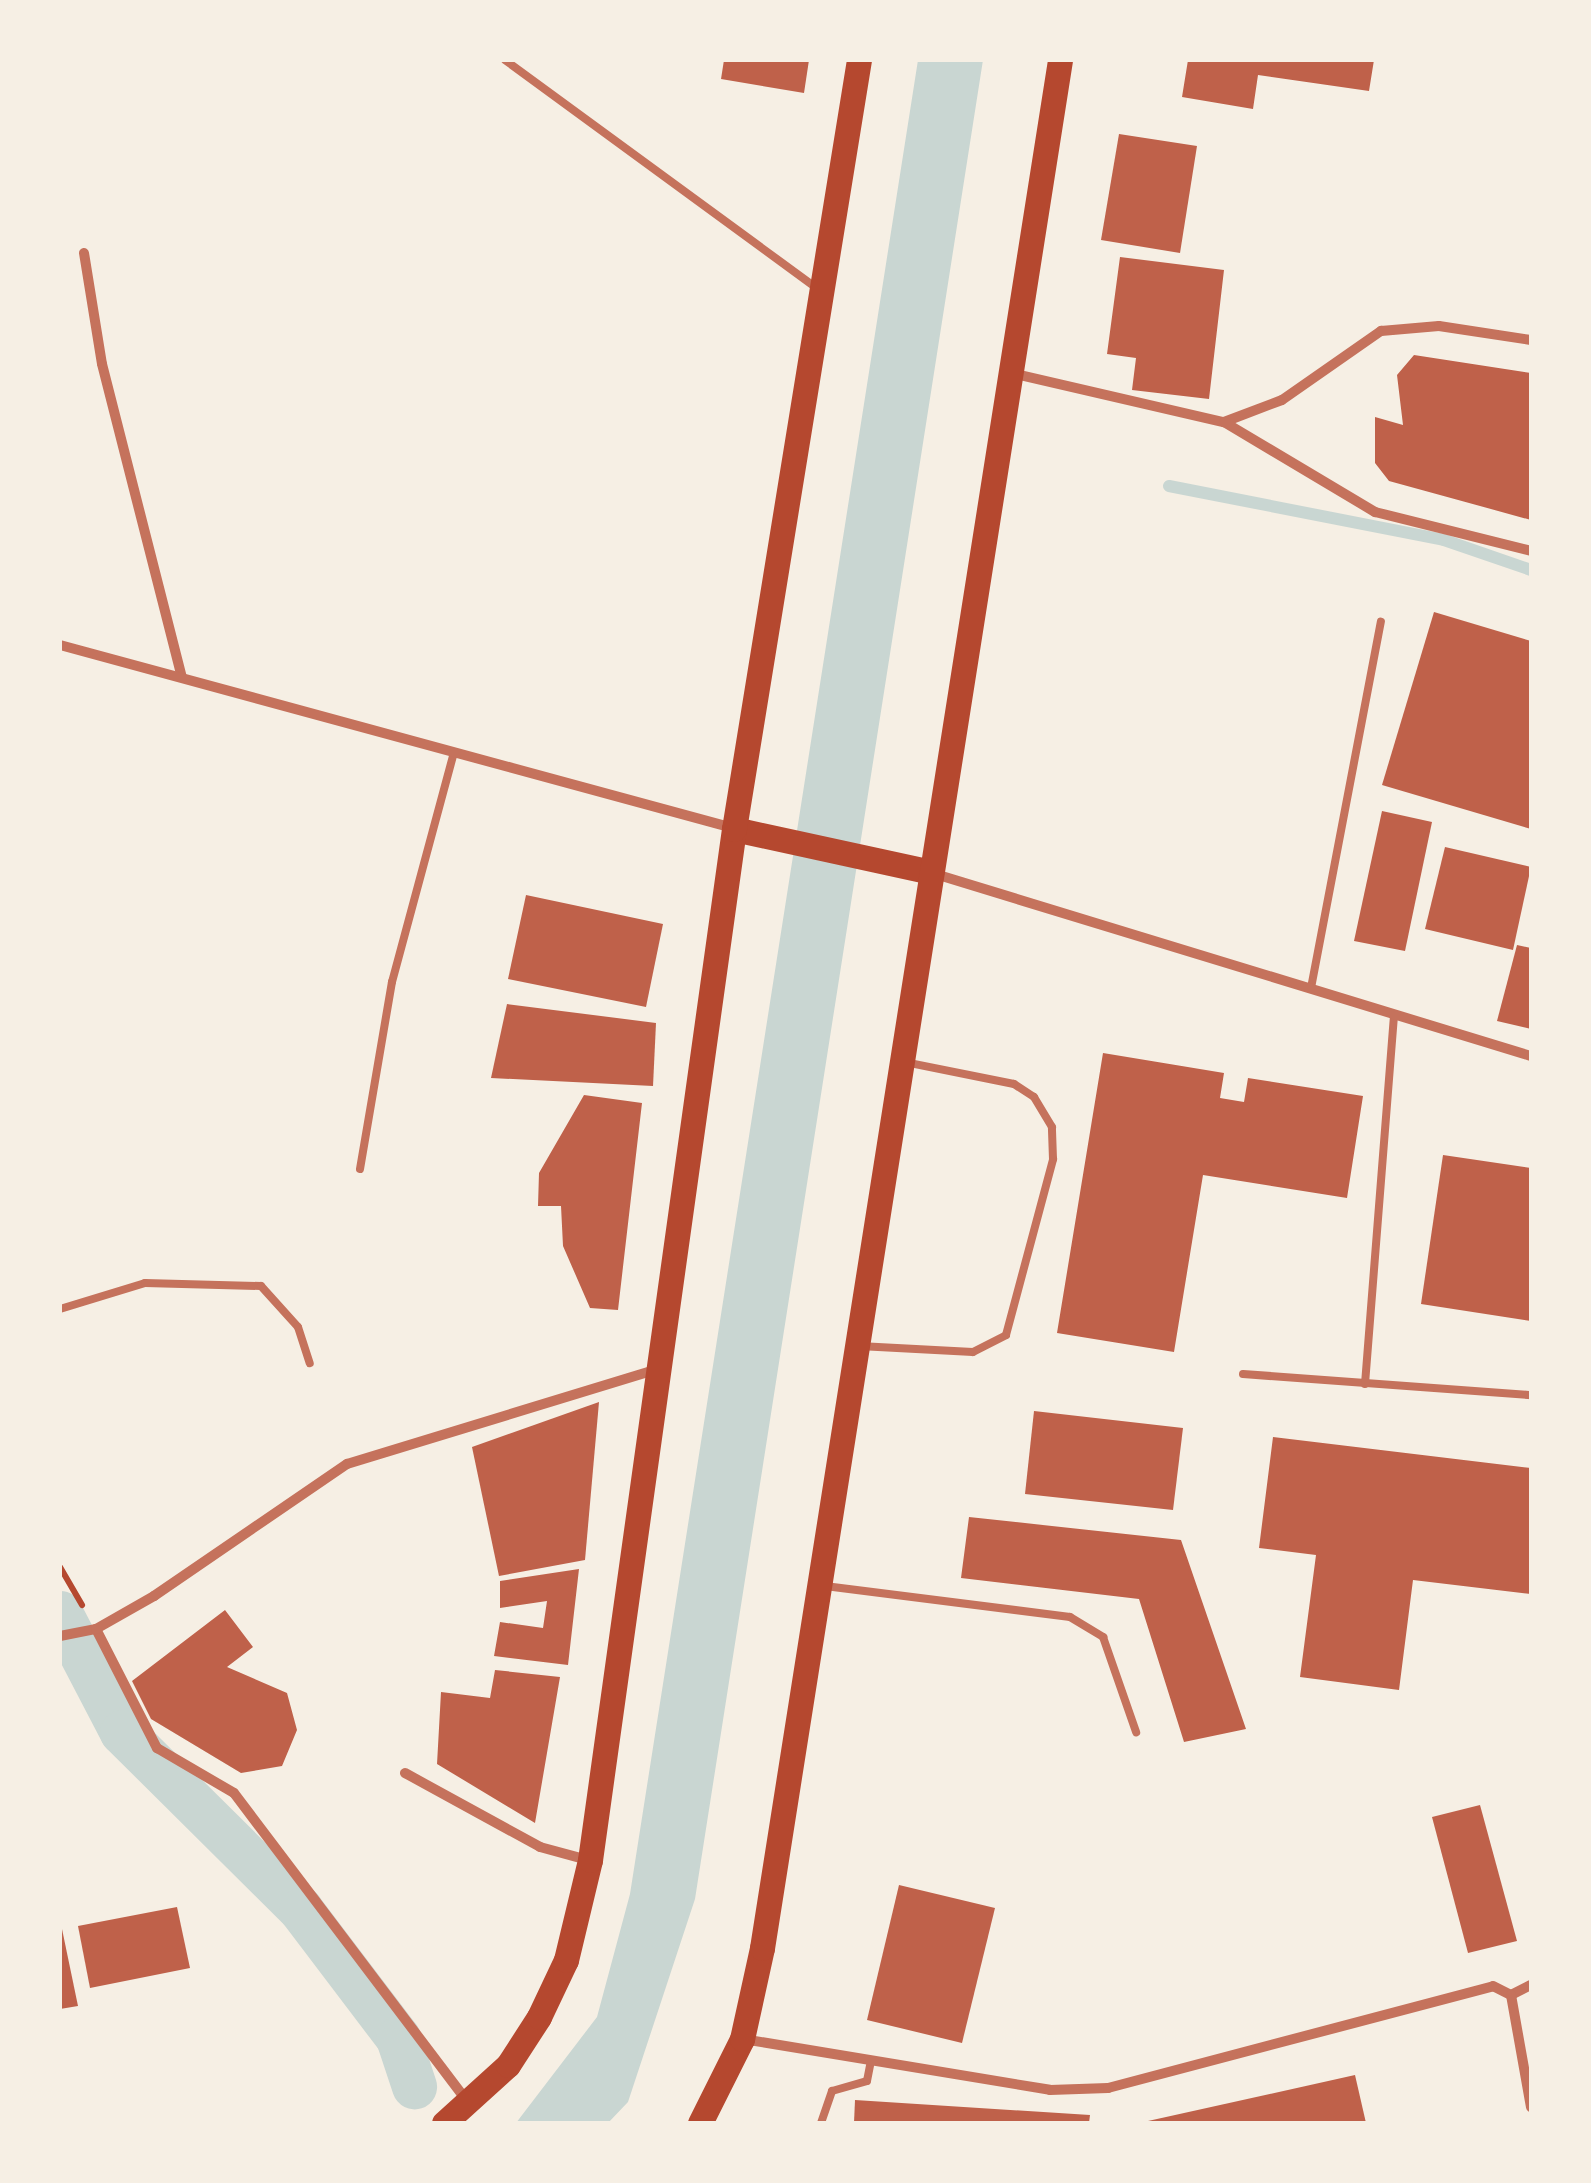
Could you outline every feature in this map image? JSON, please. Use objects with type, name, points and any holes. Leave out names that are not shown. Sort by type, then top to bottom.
[{"type":"main road","points":[[444,2123],[468,2104],[540,2017],[566,1960],[590,1860],[663,1367],[734,828],[859,60]]},
{"type":"main road","points":[[700,2123],[742,2039],[1060,60]]},
{"type":"main road","points":[[734,828],[931,872]]},
{"type":"street","points":[[84,253],[102,364],[181,675]]},
{"type":"street","points":[[1224,422],[1282,400],[1382,331],[1439,326],[1531,340]]},
{"type":"street","points":[[1011,373],[1224,422],[1375,512],[1531,551]]},
{"type":"street","points":[[60,646],[181,675],[734,828]]},
{"type":"street","points":[[931,872],[1531,1056]]},
{"type":"street","points":[[60,1636],[96,1628],[347,1464],[663,1367]]},
{"type":"street","points":[[96,1628],[157,1748],[234,1793],[468,2104]]},
{"type":"street","points":[[405,1772],[540,1847],[590,1860]]},
{"type":"street","points":[[1511,1995],[1531,1985]]},
{"type":"street","points":[[742,2039],[1050,2090],[1108,2088],[1494,1986],[1511,1995]]},
{"type":"street","points":[[1511,1995],[1531,2107]]},
{"type":"lane","points":[[506,60],[821,291]]},
{"type":"lane","points":[[1311,988],[1382,622]]},
{"type":"lane","points":[[360,1169],[392,982],[454,752]]},
{"type":"lane","points":[[1365,1384],[1394,1014]]},
{"type":"lane","points":[[854,1346],[974,1352],[1006,1335],[1053,1159],[1052,1127],[1014,1084],[900,1061]]},
{"type":"lane","points":[[60,1308],[145,1283],[260,1286],[298,1327],[310,1363]]},
{"type":"lane","points":[[1243,1374],[1531,1396]]},
{"type":"lane","points":[[816,1585],[1070,1618],[1102,1637],[1136,1732]]},
{"type":"lane","points":[[821,2123],[832,2091],[868,2082],[871,2060]]},
{"type":"path","points":[[60,1568],[96,1628]]},
{"type":"shaded area","points":[[918,60],[983,60],[695,1899],[628,2102],[608,2123],[516,2123],[597,2017],[630,1894]]},
{"type":"building","points":[[724,60],[809,60],[804,93],[721,79]]},
{"type":"building","points":[[1188,60],[1374,60],[1369,91],[1258,75],[1253,109],[1182,97]]},
{"type":"building","points":[[1119,134],[1197,146],[1180,253],[1101,240]]},
{"type":"building","points":[[1120,257],[1224,270],[1209,399],[1132,390],[1136,358],[1107,354]]},
{"type":"building","points":[[1414,355],[1531,373],[1531,520],[1389,481],[1375,463],[1375,417],[1403,425],[1397,375]]},
{"type":"building","points":[[1434,612],[1531,641],[1531,829],[1382,785]]},
{"type":"building","points":[[1382,811],[1432,822],[1405,951],[1354,941]]},
{"type":"building","points":[[1445,847],[1531,867],[1513,950],[1425,929]]},
{"type":"building","points":[[526,895],[663,924],[646,1007],[508,979]]},
{"type":"building","points":[[1517,945],[1531,948],[1531,1029],[1497,1021]]},
{"type":"building","points":[[507,1004],[656,1023],[653,1086],[491,1078]]},
{"type":"building","points":[[1103,1053],[1224,1073],[1220,1098],[1244,1102],[1248,1078],[1363,1096],[1347,1198],[1203,1175],[1174,1352],[1057,1333]]},
{"type":"building","points":[[584,1095],[642,1103],[618,1310],[590,1308],[563,1246],[561,1206],[538,1206],[539,1173]]},
{"type":"building","points":[[1443,1155],[1531,1168],[1531,1321],[1421,1304]]},
{"type":"building","points":[[599,1402],[585,1560],[499,1576],[472,1447]]},
{"type":"building","points":[[1034,1411],[1183,1428],[1173,1510],[1025,1494]]},
{"type":"building","points":[[1273,1437],[1531,1468],[1531,1594],[1413,1580],[1399,1690],[1300,1677],[1316,1555],[1259,1548]]},
{"type":"building","points":[[969,1517],[1181,1540],[1246,1729],[1184,1742],[1139,1599],[961,1578]]},
{"type":"building","points":[[579,1569],[568,1665],[494,1656],[500,1622],[543,1628],[547,1601],[500,1608],[500,1581]]},
{"type":"building","points":[[225,1610],[253,1647],[227,1667],[287,1693],[297,1730],[282,1766],[241,1773],[151,1719],[132,1681]]},
{"type":"building","points":[[495,1670],[560,1677],[535,1823],[437,1764],[441,1692],[490,1698]]},
{"type":"building","points":[[1480,1805],[1517,1941],[1468,1953],[1432,1817]]},
{"type":"building","points":[[899,1885],[995,1908],[962,2043],[867,2020]]},
{"type":"building","points":[[177,1907],[190,1968],[90,1988],[78,1926]]},
{"type":"building","points":[[60,1930],[78,2006],[60,2009]]},
{"type":"building","points":[[1355,2075],[1366,2123],[1148,2123],[1148,2121]]},
{"type":"building","points":[[855,2100],[1090,2115],[1089,2123],[854,2123]]},
{"type":"waterway","points":[[1169,486],[1444,540],[1531,570]]},
{"type":"waterway","points":[[60,1613],[122,1732],[301,1910],[398,2038],[414,2086]]}]
